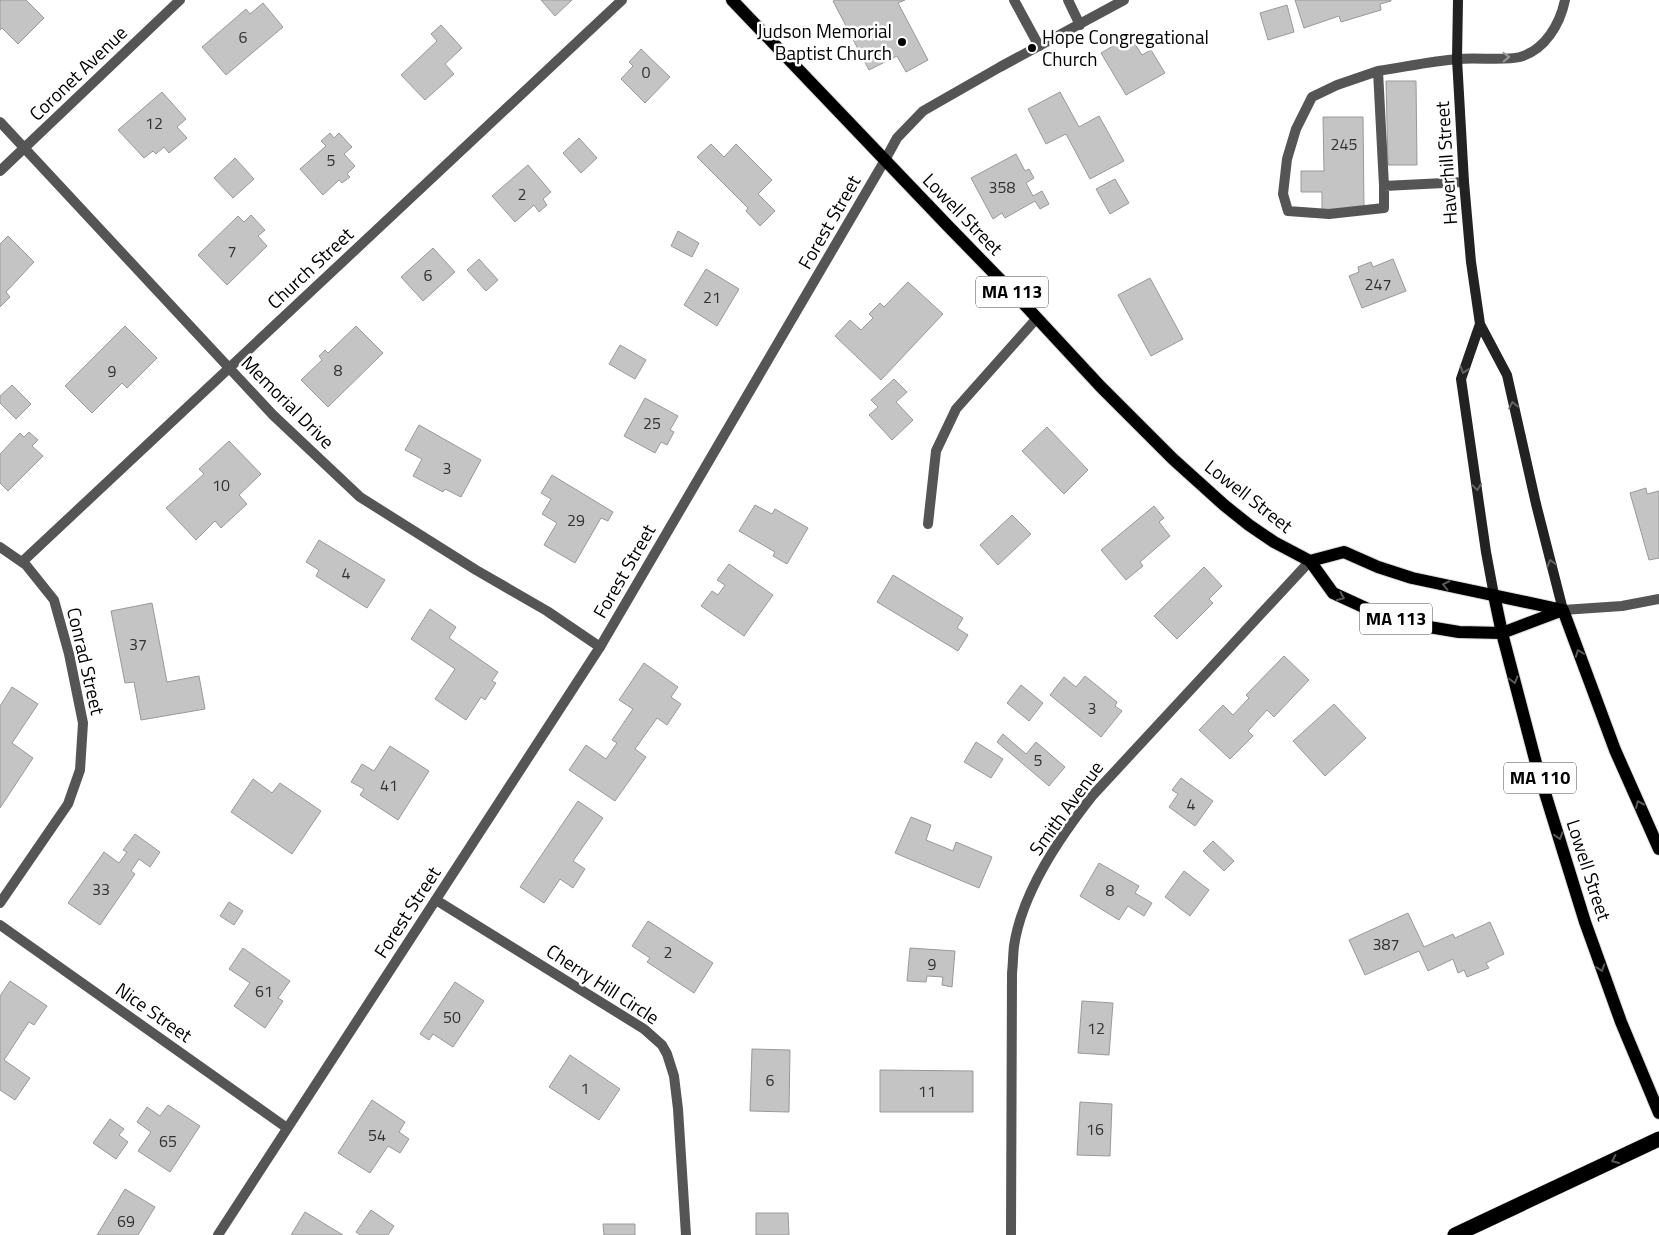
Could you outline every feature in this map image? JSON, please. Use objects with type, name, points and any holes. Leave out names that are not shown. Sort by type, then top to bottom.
[{"type":"highway","points":[[1455,1235],[1659,1140]]},
{"type":"main road","name":"Lowell Street","points":[[732,0],[1100,386],[1173,459],[1224,505],[1274,542],[1310,561],[1333,593],[1370,610],[1411,624],[1459,632],[1502,633],[1563,610]]},
{"type":"main road","name":"Haverhill Street","points":[[1458,0],[1458,59],[1464,182],[1471,262],[1480,324],[1507,375],[1536,504],[1563,610]]},
{"type":"main road","name":"Haverhill Street","points":[[1480,324],[1461,380],[1494,595]]},
{"type":"main road","name":"MA 113","points":[[1310,561],[1344,552],[1378,567],[1412,578],[1563,610]]},
{"type":"main road","name":"Lowell Street","points":[[1494,595],[1537,767],[1586,922],[1621,1022],[1659,1113]]},
{"type":"main road","name":"MA 110","points":[[1563,610],[1615,750],[1659,849]]},
{"type":"street","name":"Coronet Avenue","points":[[0,171],[180,0]]},
{"type":"street","name":"Church Street","points":[[22,562],[622,0]]},
{"type":"street","points":[[1014,0],[1039,46]]},
{"type":"street","points":[[1068,0],[1080,25]]},
{"type":"street","name":"Forest Street","points":[[218,1235],[600,647],[897,138],[923,111],[1000,66],[1124,0]]},
{"type":"street","points":[[1378,71],[1384,208],[1329,214],[1288,211],[1283,194],[1287,159],[1296,129],[1312,98],[1337,85],[1378,71],[1458,59],[1519,57],[1538,49],[1557,24],[1565,0]]},
{"type":"street","name":"Memorial Drive","points":[[0,122],[273,414],[360,497],[476,570],[547,611],[600,647]]},
{"type":"street","points":[[1384,186],[1464,182]]},
{"type":"street","points":[[928,524],[936,451],[956,409],[1037,318]]},
{"type":"street","name":"Conrad Street","points":[[0,546],[22,562],[54,600],[69,654],[83,723],[80,770],[68,804],[0,903]]},
{"type":"street","name":"Smith Avenue","points":[[1011,1235],[1012,973],[1014,945],[1021,918],[1032,892],[1044,866],[1076,817],[1094,795],[1310,561]]},
{"type":"street","points":[[1563,610],[1622,606],[1659,600]]},
{"type":"street","name":"Cherry Hill Circle","points":[[436,900],[644,1029],[662,1045],[671,1064],[676,1092],[686,1235]]},
{"type":"street","name":"Nice Street","points":[[0,925],[287,1128]]},
{"type":"building","points":[[0,0],[26,0],[44,18],[18,44],[2,28],[0,30]]},
{"type":"building","points":[[541,0],[572,0],[555,16]]},
{"type":"building","points":[[905,0],[898,3],[928,60],[906,72],[897,56],[869,70],[833,1]]},
{"type":"building","points":[[1295,0],[1391,1],[1380,4],[1381,10],[1341,22],[1339,16],[1304,28]]},
{"type":"building","points":[[263,3],[283,27],[226,75],[202,47],[246,9],[250,14]]},
{"type":"building","points":[[1287,5],[1294,32],[1268,40],[1260,13]]},
{"type":"building","points":[[441,25],[462,48],[445,64],[454,74],[425,100],[401,75],[437,41],[431,34]]},
{"type":"building","points":[[1130,36],[1142,55],[1151,50],[1165,73],[1126,95],[1101,53]]},
{"type":"building","points":[[641,49],[670,77],[645,103],[621,79],[633,66],[629,62]]},
{"type":"building","points":[[1386,81],[1416,81],[1417,165],[1388,165]]},
{"type":"building","points":[[162,92],[186,119],[177,127],[187,138],[169,153],[164,147],[156,154],[153,151],[144,158],[118,130]]},
{"type":"building","points":[[1060,92],[1079,127],[1099,116],[1124,161],[1090,179],[1066,134],[1046,144],[1028,109]]},
{"type":"building","points":[[1323,117],[1363,117],[1364,210],[1322,210],[1322,192],[1301,192],[1301,171],[1324,171]]},
{"type":"building","points":[[330,133],[334,138],[339,133],[352,147],[344,154],[355,166],[347,174],[350,177],[342,183],[339,180],[323,195],[300,169],[326,146],[321,141]]},
{"type":"building","points":[[579,138],[597,158],[581,173],[563,153]]},
{"type":"building","points":[[711,144],[724,157],[736,144],[772,180],[758,194],[775,211],[760,226],[746,211],[748,208],[697,157]]},
{"type":"building","points":[[1016,154],[1025,171],[1029,169],[1034,178],[1026,183],[1033,196],[1042,191],[1049,204],[1040,209],[1035,201],[1005,218],[1002,213],[993,219],[971,178]]},
{"type":"building","points":[[235,158],[254,179],[233,198],[214,178]]},
{"type":"building","points":[[528,165],[551,192],[543,199],[547,205],[539,212],[534,205],[515,222],[492,196]]},
{"type":"building","points":[[1115,179],[1129,203],[1110,214],[1096,189]]},
{"type":"building","points":[[251,215],[265,230],[258,236],[267,246],[227,285],[198,255],[238,216],[244,222]]},
{"type":"building","points":[[678,231],[699,243],[692,257],[671,246]]},
{"type":"building","points":[[8,236],[34,262],[6,292],[10,297],[0,307],[0,244]]},
{"type":"building","points":[[433,248],[455,272],[423,301],[401,277]]},
{"type":"building","points":[[479,259],[498,280],[486,291],[467,270]]},
{"type":"building","points":[[1393,259],[1406,291],[1362,308],[1349,276],[1359,272],[1358,267],[1371,262],[1373,267]]},
{"type":"building","points":[[706,269],[739,289],[717,326],[684,305]]},
{"type":"building","points":[[1150,278],[1183,339],[1151,356],[1118,295]]},
{"type":"building","points":[[908,282],[943,314],[881,380],[835,336],[850,320],[861,330],[873,318],[869,314],[880,303],[884,307]]},
{"type":"building","points":[[125,326],[157,358],[127,388],[122,383],[92,413],[65,386]]},
{"type":"building","points":[[356,326],[383,353],[328,407],[301,380],[322,360],[319,356],[325,350],[328,353]]},
{"type":"building","points":[[620,345],[646,360],[635,379],[609,364]]},
{"type":"building","points":[[894,379],[907,392],[896,402],[913,420],[892,440],[869,415],[878,407],[871,400]]},
{"type":"building","points":[[12,385],[31,404],[16,419],[0,403],[0,396]]},
{"type":"building","points":[[645,398],[678,416],[670,430],[674,432],[667,445],[661,442],[655,453],[624,436]]},
{"type":"building","points":[[419,425],[481,460],[461,497],[445,489],[443,492],[413,476],[422,459],[405,450]]},
{"type":"building","points":[[1047,427],[1088,470],[1064,494],[1022,451]]},
{"type":"building","points":[[29,432],[38,440],[32,446],[43,456],[8,491],[0,483],[0,454],[20,433],[24,437]]},
{"type":"building","points":[[229,441],[261,474],[239,495],[247,504],[221,528],[215,521],[196,540],[166,508],[204,474],[199,469]]},
{"type":"building","points":[[552,475],[613,512],[608,521],[601,518],[575,563],[544,545],[557,523],[542,514],[551,499],[541,493]]},
{"type":"building","points":[[1646,488],[1647,494],[1659,491],[1659,558],[1649,560],[1630,493]]},
{"type":"building","points":[[755,505],[772,514],[775,509],[808,528],[787,564],[773,556],[775,552],[739,531]]},
{"type":"building","points":[[1154,506],[1164,518],[1159,522],[1170,536],[1140,562],[1143,566],[1126,580],[1101,550]]},
{"type":"building","points":[[1012,515],[1031,534],[998,565],[980,545]]},
{"type":"building","points":[[319,540],[385,580],[367,608],[316,576],[319,570],[306,562]]},
{"type":"building","points":[[729,564],[773,595],[744,636],[701,606],[712,591],[718,595],[725,585],[717,580]]},
{"type":"building","points":[[1204,567],[1222,586],[1209,599],[1213,603],[1177,639],[1154,616]]},
{"type":"building","points":[[893,575],[963,618],[957,628],[968,635],[958,651],[877,602]]},
{"type":"building","points":[[152,603],[167,682],[199,676],[205,709],[141,720],[134,682],[125,683],[111,611]]},
{"type":"building","points":[[430,609],[456,627],[449,638],[498,672],[492,681],[496,683],[485,700],[481,697],[466,720],[435,699],[455,669],[411,639]]},
{"type":"building","points":[[1284,656],[1309,680],[1274,717],[1267,710],[1248,731],[1253,736],[1230,759],[1199,730],[1223,705],[1233,715],[1249,698],[1246,695]]},
{"type":"building","points":[[644,663],[678,687],[671,697],[681,704],[667,725],[657,718],[635,749],[646,757],[615,801],[569,770],[586,745],[606,759],[617,743],[612,740],[633,709],[619,700]]},
{"type":"building","points":[[1085,676],[1117,702],[1115,706],[1122,711],[1101,737],[1050,695],[1064,677],[1076,687]]},
{"type":"building","points":[[1021,685],[1043,703],[1029,721],[1007,703]]},
{"type":"building","points":[[12,687],[38,704],[12,743],[33,758],[0,808],[0,706]]},
{"type":"building","points":[[1334,704],[1366,738],[1325,776],[1293,741]]},
{"type":"building","points":[[1003,734],[1026,754],[1036,742],[1065,767],[1049,786],[997,742]]},
{"type":"building","points":[[976,742],[1003,759],[991,778],[964,762]]},
{"type":"building","points":[[390,746],[429,771],[398,820],[360,795],[364,789],[351,782],[362,764],[374,771]]},
{"type":"building","points":[[1181,778],[1213,801],[1195,826],[1169,807],[1178,794],[1172,790]]},
{"type":"building","points":[[253,779],[272,793],[280,783],[321,811],[292,854],[231,812]]},
{"type":"building","points":[[578,801],[603,818],[573,861],[585,869],[573,888],[560,879],[544,903],[520,887]]},
{"type":"building","points":[[911,817],[931,825],[926,840],[953,851],[956,842],[992,857],[979,888],[895,853]]},
{"type":"building","points":[[135,834],[160,852],[150,867],[139,859],[131,871],[135,874],[100,925],[68,903],[104,852],[119,863],[127,852],[123,850]]},
{"type":"building","points":[[1213,841],[1234,861],[1224,871],[1203,851]]},
{"type":"building","points":[[1099,863],[1139,886],[1135,893],[1152,903],[1144,916],[1128,906],[1119,920],[1080,896]]},
{"type":"building","points":[[1184,871],[1209,890],[1190,916],[1165,897]]},
{"type":"building","points":[[229,902],[243,911],[234,925],[220,916]]},
{"type":"building","points":[[1408,913],[1424,947],[1453,934],[1455,938],[1490,922],[1504,954],[1486,963],[1489,968],[1467,977],[1464,970],[1458,973],[1453,959],[1428,971],[1419,951],[1365,975],[1349,940]]},
{"type":"building","points":[[648,921],[713,963],[694,993],[647,962],[650,958],[632,946]]},
{"type":"building","points":[[243,948],[290,981],[278,998],[283,1001],[265,1028],[234,1006],[250,983],[229,969]]},
{"type":"building","points":[[910,948],[955,951],[952,987],[942,985],[943,977],[927,976],[926,982],[907,981]]},
{"type":"building","points":[[10,981],[47,1006],[34,1025],[29,1022],[4,1060],[30,1078],[15,1100],[0,1090],[0,996]]},
{"type":"building","points":[[455,982],[484,1001],[453,1047],[433,1034],[429,1040],[420,1034]]},
{"type":"building","points":[[1082,1001],[1113,1003],[1109,1055],[1078,1053]]},
{"type":"building","points":[[752,1049],[790,1050],[789,1112],[750,1111]]},
{"type":"building","points":[[570,1055],[620,1089],[599,1120],[549,1087]]},
{"type":"building","points":[[880,1070],[973,1071],[973,1112],[880,1112]]},
{"type":"building","points":[[372,1100],[405,1122],[399,1132],[409,1139],[400,1153],[388,1146],[370,1173],[338,1153]]},
{"type":"building","points":[[1080,1102],[1112,1104],[1110,1156],[1077,1155]]},
{"type":"building","points":[[168,1105],[200,1126],[170,1172],[138,1151],[151,1132],[137,1122],[147,1107],[160,1116]]},
{"type":"building","points":[[110,1119],[124,1129],[119,1135],[128,1142],[116,1159],[93,1143]]},
{"type":"building","points":[[125,1189],[155,1207],[138,1235],[97,1235]]},
{"type":"building","points":[[371,1210],[394,1226],[388,1235],[360,1235],[356,1232]]},
{"type":"building","points":[[305,1212],[343,1235],[291,1235]]},
{"type":"building","points":[[756,1213],[788,1213],[789,1235],[756,1235]]},
{"type":"building","points":[[603,1224],[635,1224],[635,1235],[604,1235]]},
{"type":"place","name":"Judson Memorial Baptist Church","points":[[902,42]]},
{"type":"place","name":"Hope Congregational Church","points":[[1032,48]]}]
